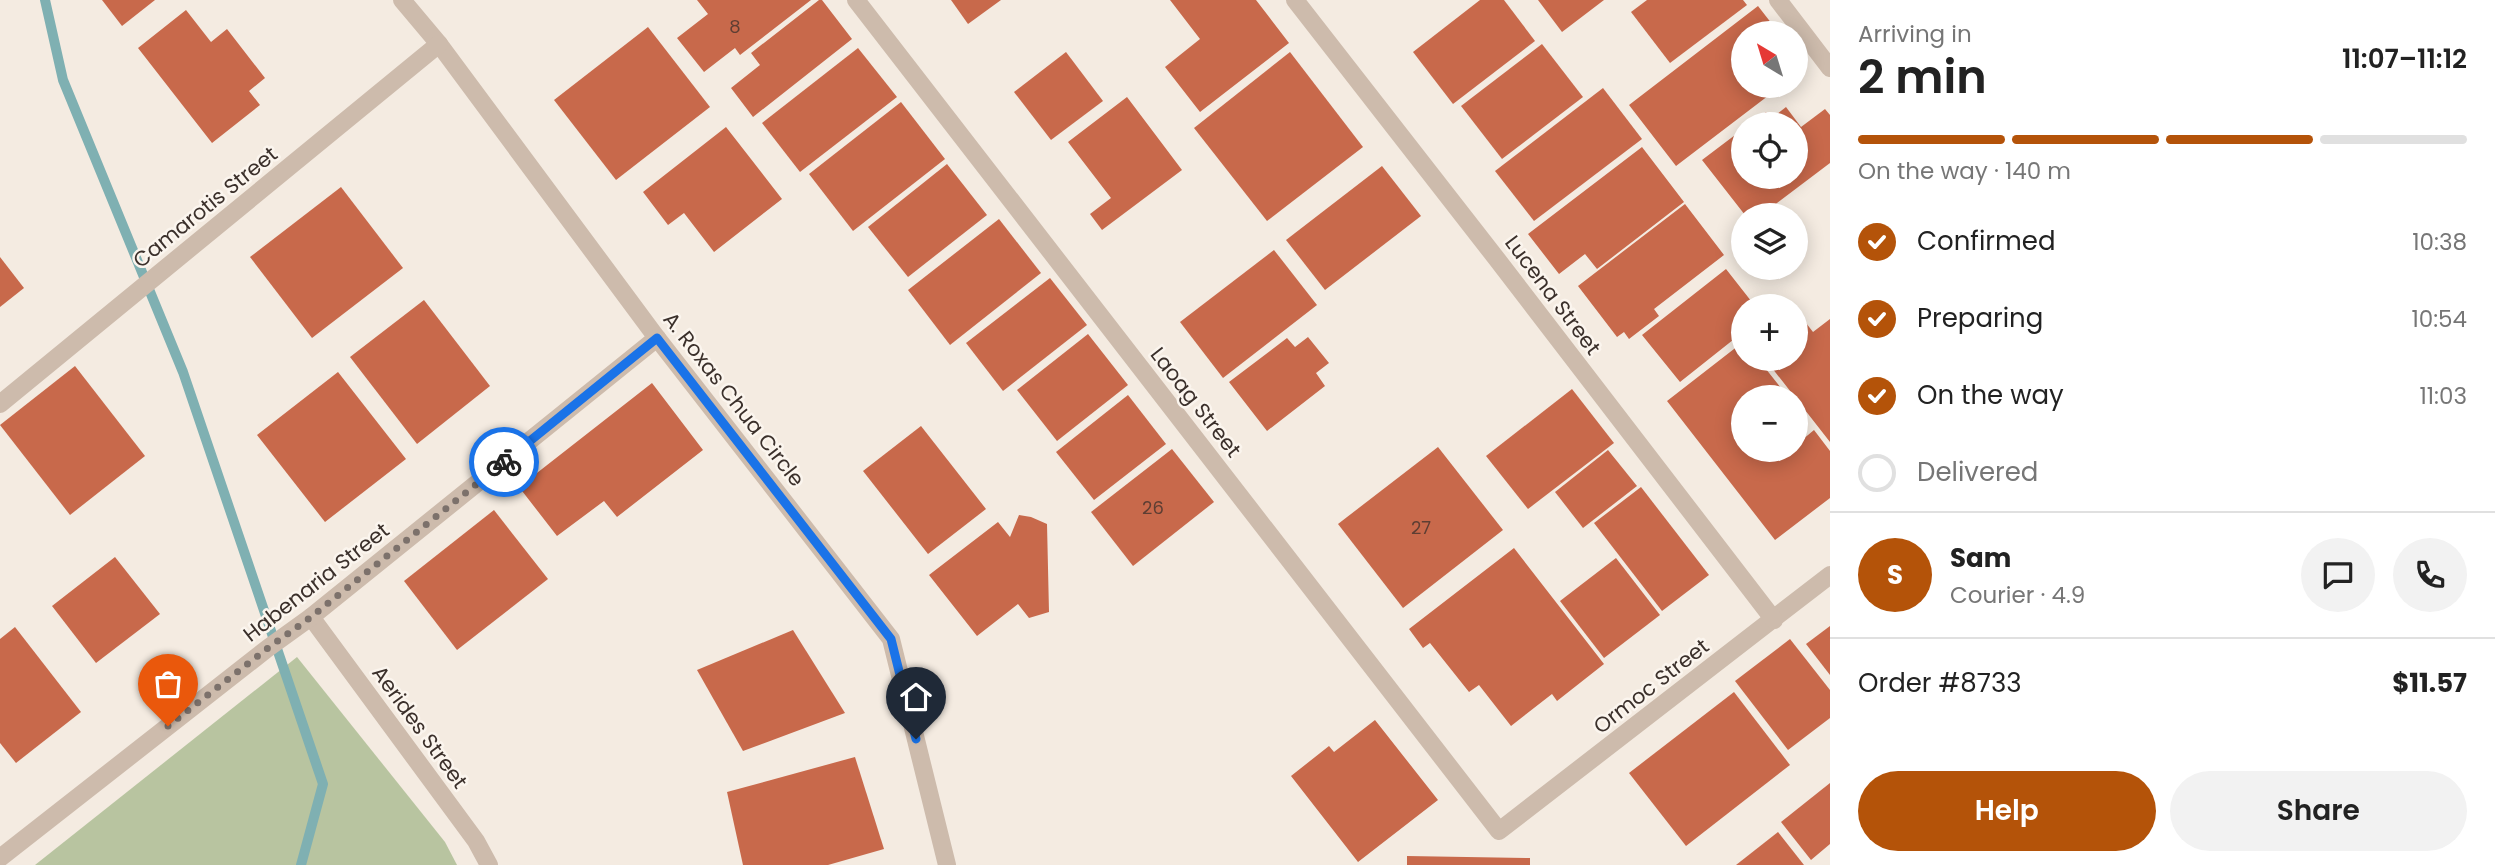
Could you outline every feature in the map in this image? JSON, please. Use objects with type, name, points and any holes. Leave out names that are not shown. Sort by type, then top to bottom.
[{"type":"street","name":"A. Roxas Chua Circle","points":[[402,0],[439,44],[657,338],[891,639],[947,865]]},
{"type":"street","name":"Laoag Street","points":[[856,0],[1499,831]]},
{"type":"street","name":"Lucena Street","points":[[1295,0],[1496,257],[1773,620]]},
{"type":"street","points":[[1778,0],[1830,68]]},
{"type":"street","name":"Camarotis Street","points":[[0,404],[439,44]]},
{"type":"street","name":"Habenaria Street","points":[[0,858],[311,617],[657,338]]},
{"type":"street","name":"Ormoc Street","points":[[1499,831],[1830,575]]},
{"type":"street","name":"Aerides Street","points":[[311,617],[476,841],[489,865]]},
{"type":"green space","points":[[297,657],[445,842],[457,865],[35,865]]},
{"type":"building","points":[[102,0],[155,0],[122,26]]},
{"type":"building","points":[[697,0],[811,0],[740,55],[735,48],[704,72],[677,38],[708,14]]},
{"type":"building","points":[[822,0],[852,39],[753,117],[731,88],[760,65],[751,53]]},
{"type":"building","points":[[951,0],[1001,0],[968,24]]},
{"type":"building","points":[[1170,0],[1256,0],[1289,43],[1200,112],[1165,67],[1200,39]]},
{"type":"building","points":[[1480,0],[1504,0],[1535,41],[1453,104],[1413,52]]},
{"type":"building","points":[[1538,0],[1604,0],[1562,32]]},
{"type":"building","points":[[1647,0],[1743,0],[1747,5],[1670,63],[1631,12]]},
{"type":"building","points":[[1758,6],[1770,21],[1738,21]]},
{"type":"building","points":[[186,10],[211,42],[227,29],[265,78],[249,91],[260,105],[212,143],[138,48]]},
{"type":"building","points":[[648,27],[710,107],[616,180],[554,100]]},
{"type":"building","points":[[1731,27],[1731,98],[1765,98],[1747,112],[1731,112],[1731,124],[1676,166],[1629,105]]},
{"type":"building","points":[[1542,44],[1583,97],[1502,159],[1461,106]]},
{"type":"building","points":[[858,48],[897,97],[800,172],[762,123]]},
{"type":"building","points":[[1066,52],[1103,101],[1051,140],[1014,92]]},
{"type":"building","points":[[1290,52],[1363,147],[1267,221],[1194,128]]},
{"type":"building","points":[[1603,88],[1642,139],[1534,221],[1495,171]]},
{"type":"building","points":[[1127,97],[1182,170],[1102,230],[1090,214],[1111,198],[1068,142]]},
{"type":"building","points":[[901,102],[945,159],[853,231],[809,174]]},
{"type":"building","points":[[1825,109],[1830,115],[1830,163],[1808,180],[1808,122]]},
{"type":"building","points":[[726,127],[782,199],[714,252],[684,213],[668,225],[643,192]]},
{"type":"building","points":[[1731,138],[1731,189],[1796,189],[1777,203],[1736,203],[1702,160]]},
{"type":"building","points":[[1642,147],[1684,202],[1597,269],[1585,254],[1559,274],[1528,234]]},
{"type":"building","points":[[947,164],[987,215],[908,277],[868,227]]},
{"type":"building","points":[[1382,166],[1421,216],[1325,290],[1286,240]]},
{"type":"building","points":[[341,187],[403,268],[312,338],[250,257]]},
{"type":"building","points":[[1685,204],[1724,255],[1654,309],[1659,316],[1629,339],[1624,332],[1617,337],[1578,286]]},
{"type":"building","points":[[999,219],[1041,273],[950,345],[908,290]]},
{"type":"building","points":[[1274,250],[1317,305],[1223,378],[1180,322]]},
{"type":"building","points":[[0,257],[24,288],[0,307]]},
{"type":"building","points":[[1726,269],[1731,280],[1735,280],[1746,294],[1731,294],[1731,342],[1680,382],[1642,335]]},
{"type":"building","points":[[1050,278],[1087,325],[1003,391],[966,343]]},
{"type":"building","points":[[424,300],[490,386],[417,444],[350,357]]},
{"type":"building","points":[[1830,319],[1830,442],[1808,414],[1808,385],[1785,385],[1774,371],[1808,371],[1808,326],[1813,332]]},
{"type":"building","points":[[1088,334],[1128,385],[1057,441],[1017,390]]},
{"type":"building","points":[[1308,337],[1329,363],[1316,373],[1325,386],[1267,431],[1229,382],[1287,338],[1295,347]]},
{"type":"building","points":[[1731,351],[1731,371],[1768,371],[1779,385],[1731,385],[1731,462],[1808,462],[1808,435],[1814,430],[1830,451],[1830,498],[1775,540],[1667,401]]},
{"type":"building","points":[[75,366],[145,456],[70,515],[0,425]]},
{"type":"building","points":[[338,372],[406,459],[325,522],[257,435]]},
{"type":"building","points":[[652,383],[703,450],[617,517],[604,501],[557,536],[519,487]]},
{"type":"building","points":[[1572,389],[1614,443],[1528,509],[1486,456]]},
{"type":"building","points":[[1128,395],[1166,444],[1094,500],[1056,452]]},
{"type":"building","points":[[921,426],[986,509],[928,554],[863,471]]},
{"type":"building","points":[[1438,447],[1503,530],[1403,608],[1338,524]]},
{"type":"building","points":[[1172,449],[1214,502],[1133,566],[1091,512]]},
{"type":"building","points":[[1608,450],[1637,486],[1583,528],[1555,492]]},
{"type":"building","points":[[1641,487],[1709,575],[1662,611],[1594,523]]},
{"type":"building","points":[[494,510],[548,579],[457,650],[404,581]]},
{"type":"building","points":[[1019,515],[1047,524],[1049,612],[1029,618],[1018,604],[977,636],[929,575],[998,522],[1010,537]]},
{"type":"building","points":[[1514,548],[1604,664],[1557,701],[1552,694],[1511,726],[1479,685],[1469,692],[1430,643],[1423,648],[1409,629]]},
{"type":"building","points":[[115,557],[160,614],[96,663],[52,606]]},
{"type":"building","points":[[1616,558],[1660,615],[1604,658],[1560,601]]},
{"type":"building","points":[[1830,626],[1830,675],[1806,644]]},
{"type":"building","points":[[15,627],[81,712],[16,763],[0,743],[0,639]]},
{"type":"building","points":[[793,630],[845,713],[743,751],[697,670]]},
{"type":"building","points":[[1790,639],[1830,690],[1830,718],[1788,750],[1735,681]]},
{"type":"building","points":[[1734,692],[1790,765],[1686,846],[1629,773]]},
{"type":"building","points":[[1375,720],[1438,800],[1358,862],[1291,776],[1329,746],[1334,752]]},
{"type":"building","points":[[855,757],[884,849],[828,865],[743,865],[727,792]]},
{"type":"building","points":[[1830,783],[1830,844],[1811,860],[1781,822]]},
{"type":"building","points":[[1778,832],[1804,865],[1736,865]]},
{"type":"building","points":[[1407,856],[1530,858],[1530,865],[1407,865]]},
{"type":"waterway","points":[[45,0],[63,80],[183,372],[323,784],[301,865]]},
{"type":"way so far","points":[[168,726],[311,617],[504,462]]},
{"type":"route","points":[[504,462],[657,338],[891,639],[916,739]]}]
